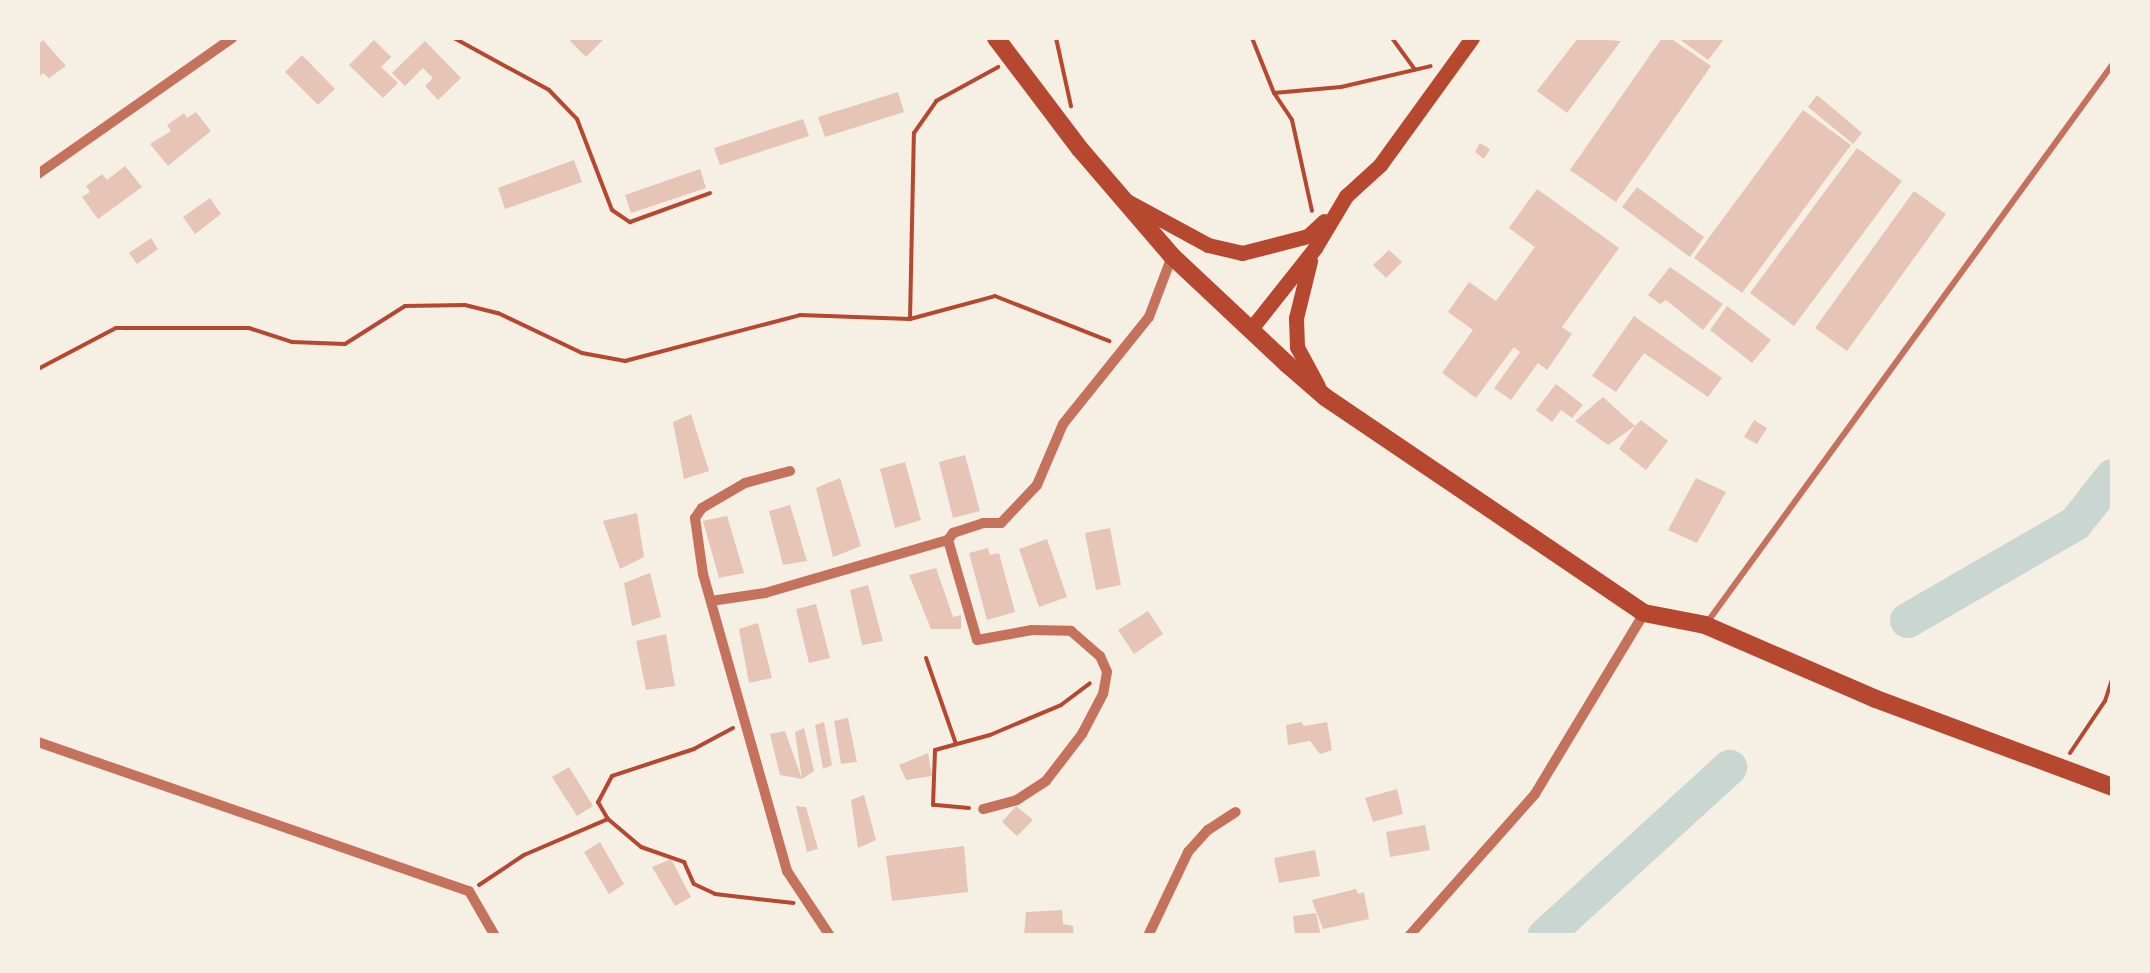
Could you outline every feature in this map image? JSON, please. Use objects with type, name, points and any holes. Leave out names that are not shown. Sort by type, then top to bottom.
[{"type":"main road","points":[[996,38],[1172,256],[1325,398],[1644,613],[1705,625],[1876,699],[2112,787]]},
{"type":"main road","points":[[1124,199],[1208,246],[1242,253],[1274,248],[1316,230],[1380,165],[1472,38]]},
{"type":"main road","points":[[1250,330],[1315,248],[1346,196]]},
{"type":"main road","points":[[1315,248],[1298,304],[1297,346],[1325,398]]},
{"type":"street","points":[[38,174],[232,38]]},
{"type":"street","points":[[711,601],[765,593],[948,540],[968,528],[1001,522],[1037,485],[1063,424],[1148,318],[1172,256]]},
{"type":"street","points":[[790,471],[746,482],[698,512],[703,574],[788,872],[830,936]]},
{"type":"street","points":[[948,540],[977,640],[1032,630],[1071,632],[1100,656],[1107,671],[1103,694],[1082,734],[1046,782],[1017,800],[984,809]]},
{"type":"street","points":[[1409,936],[1535,794],[1644,613]]},
{"type":"street","points":[[38,742],[469,892],[495,936]]},
{"type":"street","points":[[1148,936],[1188,852],[1208,830],[1236,812]]},
{"type":"lane","points":[[1705,625],[2112,65]]},
{"type":"path","points":[[454,38],[548,90],[577,119],[612,210],[630,222],[710,193]]},
{"type":"path","points":[[1056,38],[1072,112]]},
{"type":"path","points":[[1252,38],[1274,92],[1292,120],[1316,230]]},
{"type":"path","points":[[1392,38],[1416,71]]},
{"type":"path","points":[[1274,92],[1342,87],[1456,58]]},
{"type":"path","points":[[910,319],[914,133],[936,101],[1011,60]]},
{"type":"path","points":[[38,369],[116,328],[249,328],[292,342],[345,344],[406,306],[465,305],[498,314],[582,353],[625,362],[800,315],[910,319],[996,296],[1127,348]]},
{"type":"path","points":[[926,658],[956,744]]},
{"type":"path","points":[[984,809],[933,805],[936,750],[1061,705],[1107,671]]},
{"type":"path","points":[[2061,767],[2105,701],[2112,680]]},
{"type":"path","points":[[744,722],[694,749],[612,776],[598,802],[608,819],[641,847],[684,862],[694,884],[715,894],[808,905]]},
{"type":"path","points":[[469,892],[524,855],[608,819]]},
{"type":"building","points":[[605,38],[586,57],[570,41]]},
{"type":"building","points":[[1578,38],[1621,41],[1567,113],[1537,91]]},
{"type":"building","points":[[1662,38],[1670,38],[1711,66],[1616,202],[1570,170]]},
{"type":"building","points":[[1678,38],[1725,38],[1708,60]]},
{"type":"building","points":[[43,40],[66,66],[49,78],[43,73],[38,78],[38,45]]},
{"type":"building","points":[[374,40],[391,57],[381,67],[398,83],[383,98],[349,65]]},
{"type":"building","points":[[425,41],[461,78],[438,100],[425,86],[433,78],[423,68],[405,86],[392,73]]},
{"type":"building","points":[[302,55],[335,89],[318,105],[285,72]]},
{"type":"building","points":[[898,92],[904,112],[825,137],[818,117]]},
{"type":"building","points":[[1817,95],[1862,133],[1853,144],[1808,107]]},
{"type":"building","points":[[1803,110],[1851,145],[1742,293],[1694,258]]},
{"type":"building","points":[[196,112],[211,131],[168,166],[150,144],[171,131],[167,125],[184,113],[187,118]]},
{"type":"building","points":[[803,119],[809,136],[720,165],[714,148]]},
{"type":"building","points":[[1480,143],[1490,149],[1484,159],[1475,152]]},
{"type":"building","points":[[1857,148],[1902,181],[1794,326],[1750,293]]},
{"type":"building","points":[[574,160],[582,182],[505,209],[498,188]]},
{"type":"building","points":[[125,166],[142,187],[98,219],[82,197],[90,192],[86,186],[102,174],[107,180]]},
{"type":"building","points":[[700,169],[706,188],[631,213],[625,195]]},
{"type":"building","points":[[1637,187],[1704,237],[1690,257],[1622,207]]},
{"type":"building","points":[[1537,189],[1619,248],[1562,327],[1572,334],[1547,370],[1538,363],[1511,400],[1494,388],[1520,352],[1514,347],[1476,398],[1442,373],[1473,330],[1448,312],[1469,282],[1496,301],[1535,247],[1509,228]]},
{"type":"building","points":[[1914,191],[1946,214],[1847,351],[1815,328]]},
{"type":"building","points":[[210,198],[221,214],[195,234],[183,217]]},
{"type":"building","points":[[151,238],[158,249],[137,264],[129,253]]},
{"type":"building","points":[[1389,250],[1402,262],[1386,278],[1373,265]]},
{"type":"building","points":[[1670,267],[1723,304],[1703,330],[1666,300],[1660,304],[1648,295]]},
{"type":"building","points":[[1727,306],[1771,340],[1752,363],[1710,330]]},
{"type":"building","points":[[1634,316],[1722,378],[1708,397],[1644,353],[1616,392],[1592,376]]},
{"type":"building","points":[[1556,384],[1583,405],[1572,418],[1561,410],[1552,422],[1536,410]]},
{"type":"building","points":[[1603,397],[1635,426],[1608,445],[1575,421]]},
{"type":"building","points":[[691,414],[709,471],[684,479],[673,422]]},
{"type":"building","points":[[1641,420],[1668,441],[1646,470],[1619,449]]},
{"type":"building","points":[[1754,420],[1767,428],[1757,444],[1744,437]]},
{"type":"building","points":[[965,455],[980,511],[953,518],[939,462]]},
{"type":"building","points":[[905,462],[921,520],[895,528],[880,469]]},
{"type":"building","points":[[840,478],[861,546],[833,557],[816,488]]},
{"type":"building","points":[[1696,478],[1726,492],[1697,543],[1668,530]]},
{"type":"building","points":[[790,505],[807,561],[783,565],[769,511]]},
{"type":"building","points":[[637,513],[644,557],[620,569],[603,521]]},
{"type":"building","points":[[727,516],[744,573],[719,578],[703,521]]},
{"type":"building","points":[[1110,528],[1121,585],[1096,590],[1085,533]]},
{"type":"building","points":[[1047,539],[1067,597],[1039,607],[1019,549]]},
{"type":"building","points":[[988,548],[990,555],[999,553],[1015,612],[987,620],[969,553]]},
{"type":"building","points":[[936,568],[953,617],[961,615],[961,629],[931,629],[909,575]]},
{"type":"building","points":[[650,573],[661,617],[632,626],[624,583]]},
{"type":"building","points":[[868,585],[883,641],[862,645],[850,590]]},
{"type":"building","points":[[816,604],[830,658],[809,663],[796,609]]},
{"type":"building","points":[[1148,611],[1163,634],[1134,654],[1118,630]]},
{"type":"building","points":[[758,623],[772,678],[749,683],[739,629]]},
{"type":"building","points":[[666,634],[675,686],[646,690],[636,641]]},
{"type":"building","points":[[848,718],[857,762],[841,764],[834,721]]},
{"type":"building","points":[[824,722],[832,765],[823,769],[815,725]]},
{"type":"building","points":[[1301,722],[1304,726],[1327,722],[1332,750],[1320,754],[1310,741],[1288,745],[1286,725]]},
{"type":"building","points":[[804,728],[814,771],[802,779],[795,732]]},
{"type":"building","points":[[785,731],[802,779],[780,775],[770,734]]},
{"type":"building","points":[[928,753],[932,776],[906,780],[899,765]]},
{"type":"building","points":[[569,767],[593,806],[577,816],[552,777]]},
{"type":"building","points":[[1397,789],[1403,814],[1373,822],[1365,798]]},
{"type":"building","points":[[864,795],[876,840],[858,848],[851,800]]},
{"type":"building","points":[[796,806],[806,807],[818,849],[807,852]]},
{"type":"building","points":[[1016,806],[1033,820],[1017,836],[1002,822]]},
{"type":"building","points":[[1425,825],[1430,850],[1390,857],[1386,832]]},
{"type":"building","points":[[600,842],[624,884],[609,894],[584,852]]},
{"type":"building","points":[[964,846],[968,892],[892,901],[886,856]]},
{"type":"building","points":[[1315,850],[1320,876],[1279,883],[1274,858]]},
{"type":"building","points":[[671,859],[691,897],[675,906],[652,867]]},
{"type":"building","points":[[1356,889],[1358,894],[1364,892],[1369,919],[1323,929],[1312,900]]},
{"type":"building","points":[[1062,910],[1063,924],[1073,926],[1074,936],[1024,936],[1026,912]]},
{"type":"building","points":[[1316,913],[1321,936],[1295,936],[1293,916]]},
{"type":"waterway","points":[[1907,620],[2075,523],[2112,476]]},
{"type":"waterway","points":[[1544,936],[1729,767]]}]
